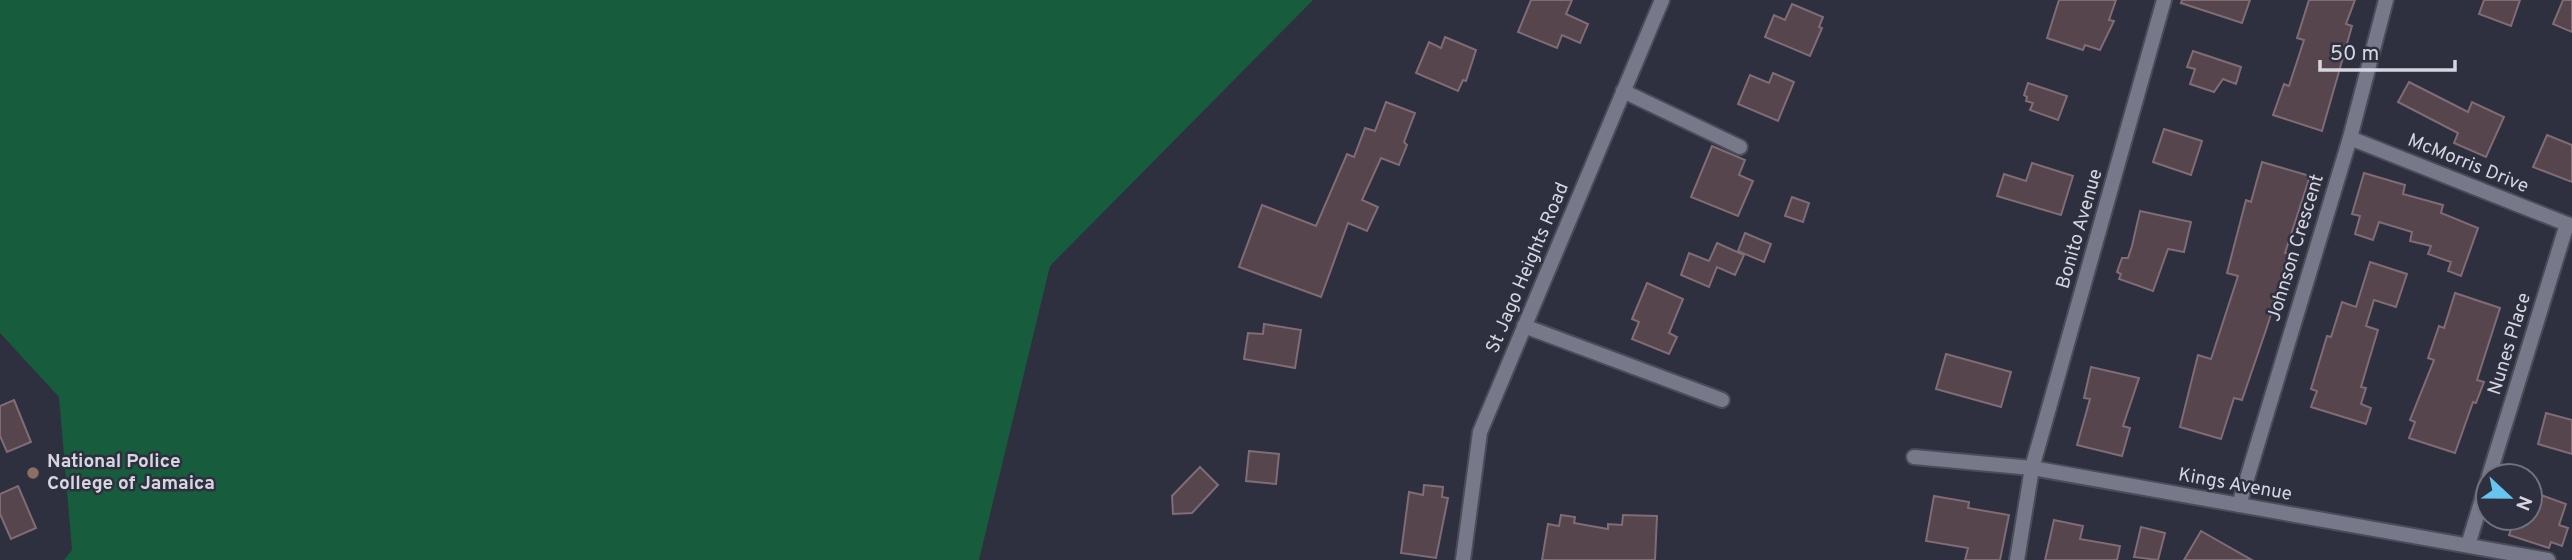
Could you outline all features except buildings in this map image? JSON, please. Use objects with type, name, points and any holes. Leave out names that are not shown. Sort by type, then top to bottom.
[{"type":"street","name":"St Jago Heights Road","points":[[1463,560],[1480,432],[1661,0]]},
{"type":"street","name":"Bonito Avenue","points":[[2017,560],[2032,468],[2164,0]]},
{"type":"street","name":"Johnson Crescent","points":[[2239,505],[2350,138],[2386,0]]},
{"type":"street","points":[[1623,90],[1740,147]]},
{"type":"street","name":"McMorris Drive","points":[[2350,138],[2570,225]]},
{"type":"street","name":"Nunes Place","points":[[2494,462],[2570,225]]},
{"type":"street","points":[[1524,326],[1722,400]]},
{"type":"street","name":"Kings Avenue","points":[[1914,457],[2032,468],[2548,560]]},
{"type":"street","name":"Nunes Place","points":[[2468,545],[2474,526]]},
{"type":"green space","points":[[0,0],[1313,0],[1050,266],[979,560],[64,560],[72,550],[59,397],[0,333]]},
{"type":"place","name":"National Police College of Jamaica","points":[[33,473]]}]
